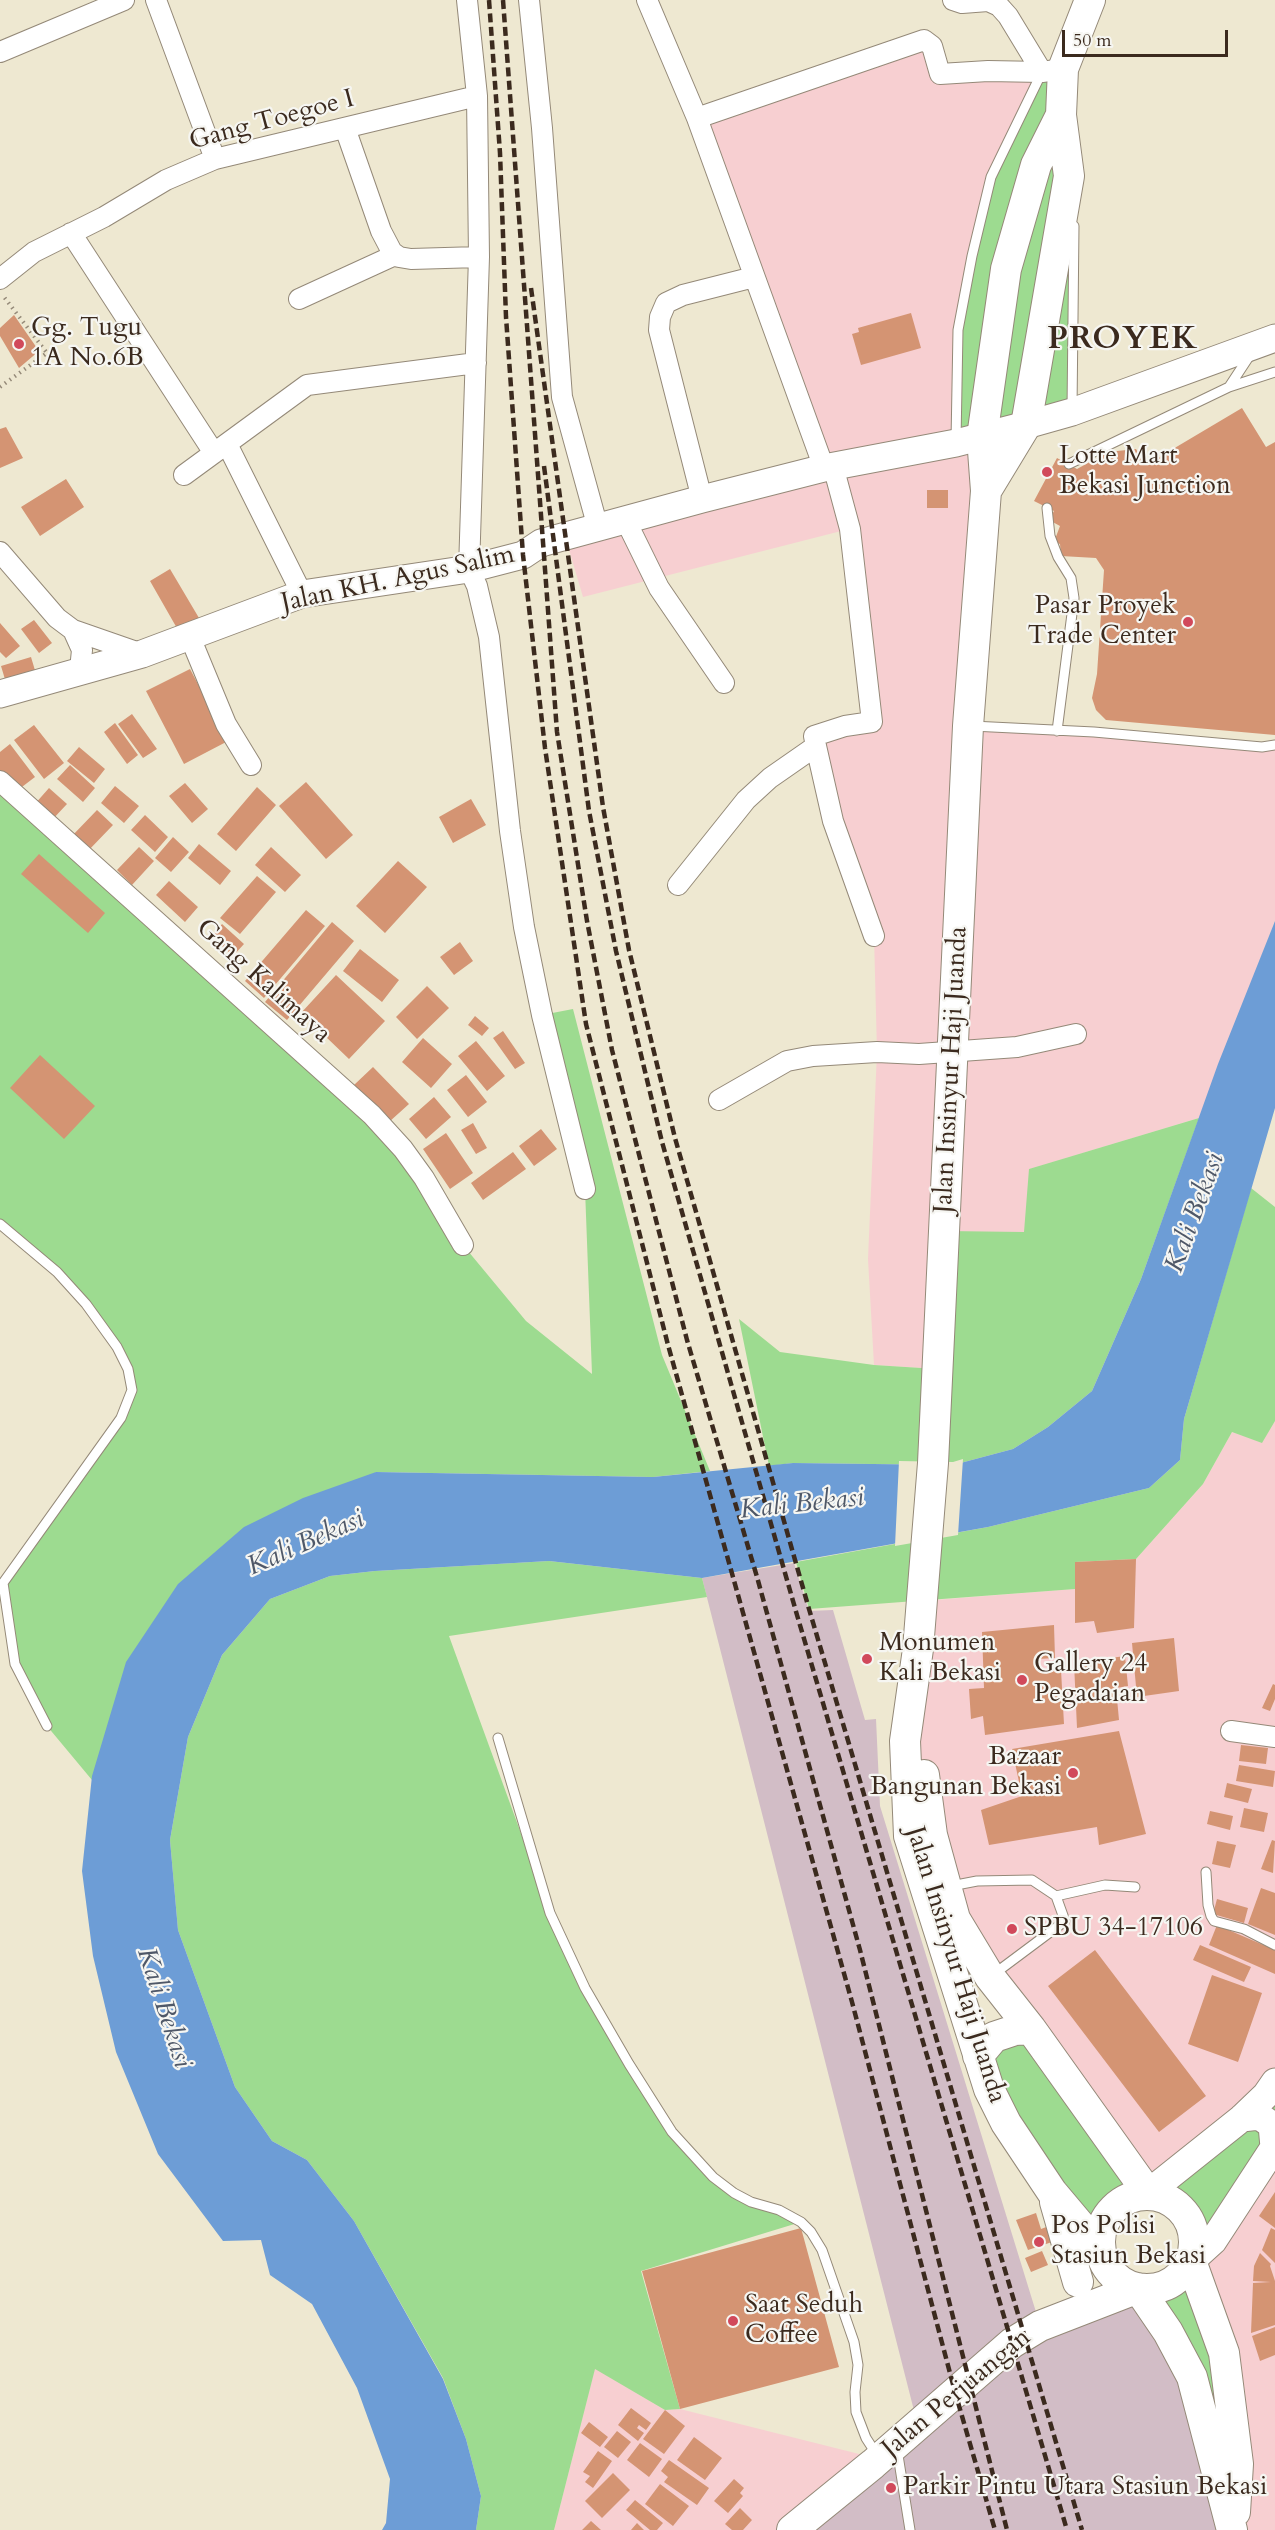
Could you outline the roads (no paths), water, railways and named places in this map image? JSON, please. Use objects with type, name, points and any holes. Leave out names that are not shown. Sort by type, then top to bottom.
[{"type":"main road","name":"Jalan Insinyur Haji Juanda","points":[[986,490],[1026,426],[1069,176],[1053,71],[1090,0]]},
{"type":"main road","name":"Jalan Insinyur Haji Juanda","points":[[1061,115],[1036,165],[1006,269],[969,440],[986,490],[968,726],[940,1334],[918,1649],[905,1741],[909,1836],[989,2089],[1006,2123],[1052,2192],[1101,2252]]},
{"type":"main road","name":"Jalan Insinyur Haji Juanda","points":[[918,1649],[919,1744],[932,1835],[955,1920],[990,1977],[1031,2029],[1148,2193]]},
{"type":"main road","points":[[978,2056],[994,2037],[1015,2030],[1031,2029]]},
{"type":"main road","points":[[1052,2192],[1078,2282]]},
{"type":"main road","points":[[1148,2193],[1167,2198],[1186,2214],[1196,2239],[1191,2261],[1184,2273],[1172,2283],[1154,2289],[1138,2288],[1117,2278],[1108,2269],[1101,2252],[1102,2227],[1108,2214],[1124,2200],[1148,2193]]},
{"type":"main road","points":[[1040,2326],[1101,2252]]},
{"type":"main road","points":[[1191,2261],[1224,2353],[1238,2464],[1233,2530]]},
{"type":"main road","points":[[1138,2288],[1168,2332],[1192,2377],[1233,2530]]},
{"type":"main road","name":"Jalan Perjuangan","points":[[792,2530],[888,2451],[994,2357],[1040,2326],[1138,2288]]},
{"type":"street","points":[[0,52],[124,0]]},
{"type":"street","points":[[156,0],[215,159]]},
{"type":"street","points":[[467,0],[477,96],[479,257],[470,569],[489,637],[510,831],[524,927],[542,1015],[585,1189]]},
{"type":"street","points":[[529,0],[542,128],[562,397],[598,528]]},
{"type":"street","points":[[647,0],[697,118],[754,277],[829,467],[850,529],[872,722],[845,726],[814,736],[833,820],[874,936]]},
{"type":"street","points":[[953,0],[962,3],[988,1],[999,6],[1053,71]]},
{"type":"street","points":[[697,118],[924,40],[932,46],[940,74],[1053,71]]},
{"type":"street","name":"Gang Toegoe I","points":[[0,279],[34,252],[104,217],[166,180],[215,159],[477,96]]},
{"type":"street","points":[[345,128],[381,231],[395,255],[411,259],[479,257]]},
{"type":"street","points":[[71,233],[221,448],[302,594]]},
{"type":"street","points":[[299,299],[395,255]]},
{"type":"street","points":[[702,499],[659,330],[660,317],[666,303],[683,295],[754,277]]},
{"type":"street","name":"Jalan KH. Agus Salim","points":[[0,694],[142,654],[302,594],[470,569],[523,555],[541,543],[702,499],[829,467],[969,440],[1026,426],[1072,412],[1266,341]]},
{"type":"street","points":[[184,475],[307,385],[476,363]]},
{"type":"street","points":[[626,521],[659,588],[724,683]]},
{"type":"street","points":[[0,552],[57,618],[73,630],[142,654]]},
{"type":"street","points":[[73,630],[82,651],[80,670]]},
{"type":"street","points":[[190,637],[226,724],[251,765]]},
{"type":"street","points":[[678,885],[746,800],[770,778],[816,746]]},
{"type":"street","name":"Gang Kalimaya","points":[[0,781],[372,1115],[403,1149],[424,1178],[463,1245]]},
{"type":"street","points":[[719,1100],[787,1061],[813,1056],[1017,1047],[1076,1034]]},
{"type":"street","points":[[1231,1731],[1275,1737]]},
{"type":"street","points":[[1148,2193],[1242,2118],[1266,2095],[1275,2082]]},
{"type":"street","points":[[1191,2261],[1213,2241],[1274,2147],[1272,2125],[1259,2116],[1242,2118]]},
{"type":"lane","points":[[969,440],[958,330],[972,256],[991,177],[1053,71]]},
{"type":"lane","points":[[1069,176],[1074,209]]},
{"type":"lane","points":[[1072,412],[1074,221]]},
{"type":"lane","points":[[1229,387],[1266,341]]},
{"type":"lane","points":[[1069,464],[1229,387],[1275,372]]},
{"type":"lane","points":[[1047,508],[1050,536],[1058,557],[1071,578],[1074,597],[1057,731]]},
{"type":"lane","points":[[968,726],[1094,732],[1262,747],[1275,746]]},
{"type":"lane","points":[[0,1224],[57,1272],[86,1304],[117,1347],[128,1369],[132,1390],[121,1418],[1,1583],[15,1664],[47,1726]]},
{"type":"lane","points":[[498,1737],[550,1913],[585,1988],[629,2064],[672,2132],[713,2177],[734,2193],[752,2202],[779,2210],[801,2222],[811,2232],[822,2250],[854,2342],[858,2366],[855,2392],[856,2412],[866,2438],[888,2451],[910,2530]]},
{"type":"lane","points":[[1206,1872],[1209,1905],[1214,1921],[1244,1929],[1275,1945]]},
{"type":"lane","points":[[945,1887],[977,1881],[1032,1880],[1056,1896],[1065,1921],[990,1977]]},
{"type":"lane","points":[[1056,1896],[1105,1885],[1135,1887]]},
{"type":"water","name":"Kali Bekasi","points":[[1275,921],[1275,1108],[1184,1419],[1180,1460],[1149,1488],[988,1527],[702,1578],[549,1561],[375,1571],[330,1576],[270,1599],[222,1655],[188,1737],[170,1840],[178,1930],[235,2087],[272,2141],[307,2160],[354,2221],[443,2379],[466,2439],[481,2496],[476,2530],[382,2530],[386,2523],[390,2479],[357,2388],[312,2304],[270,2275],[261,2240],[223,2241],[158,2154],[116,2052],[93,1956],[82,1871],[92,1776],[126,1662],[178,1584],[244,1527],[303,1498],[376,1472],[653,1477],[793,1463],[953,1465],[1013,1449],[1048,1427],[1092,1391],[1141,1279],[1218,1064]]},
{"type":"railway","points":[[489,0],[500,153],[506,317],[523,555],[545,748],[586,1024],[668,1345],[852,2002],[955,2392],[995,2530]]},
{"type":"railway","points":[[503,0],[557,732],[587,921],[612,1050],[687,1340],[757,1577],[860,1950],[1007,2530]]},
{"type":"railway","points":[[531,288],[603,807],[629,950],[675,1138],[809,1609],[1082,2530]]},
{"type":"railway","points":[[544,466],[589,811],[616,951],[662,1142],[797,1615],[1067,2530]]},
{"type":"place","name":"Gg. Tugu 1A No.6B","points":[[19,344]]},
{"type":"place","name":"Lotte Mart Bekasi Junction","points":[[1047,472]]},
{"type":"place","name":"Pasar Proyek Trade Center","points":[[1188,622]]},
{"type":"place","name":"Monumen Kali Bekasi","points":[[867,1659]]},
{"type":"place","name":"Gallery 24 Pegadaian","points":[[1022,1680]]},
{"type":"place","name":"Bazaar Bangunan Bekasi","points":[[1073,1773]]},
{"type":"place","name":"SPBU 34-17106","points":[[1012,1929]]},
{"type":"place","name":"Pos Polisi Stasiun Bekasi","points":[[1039,2242]]},
{"type":"place","name":"Saat Seduh Coffee","points":[[733,2321]]},
{"type":"place","name":"Parkir Pintu Utara Stasiun Bekasi","points":[[891,2488]]},
{"type":"district","name":"PROYEK","points":[[1123,341]]}]
